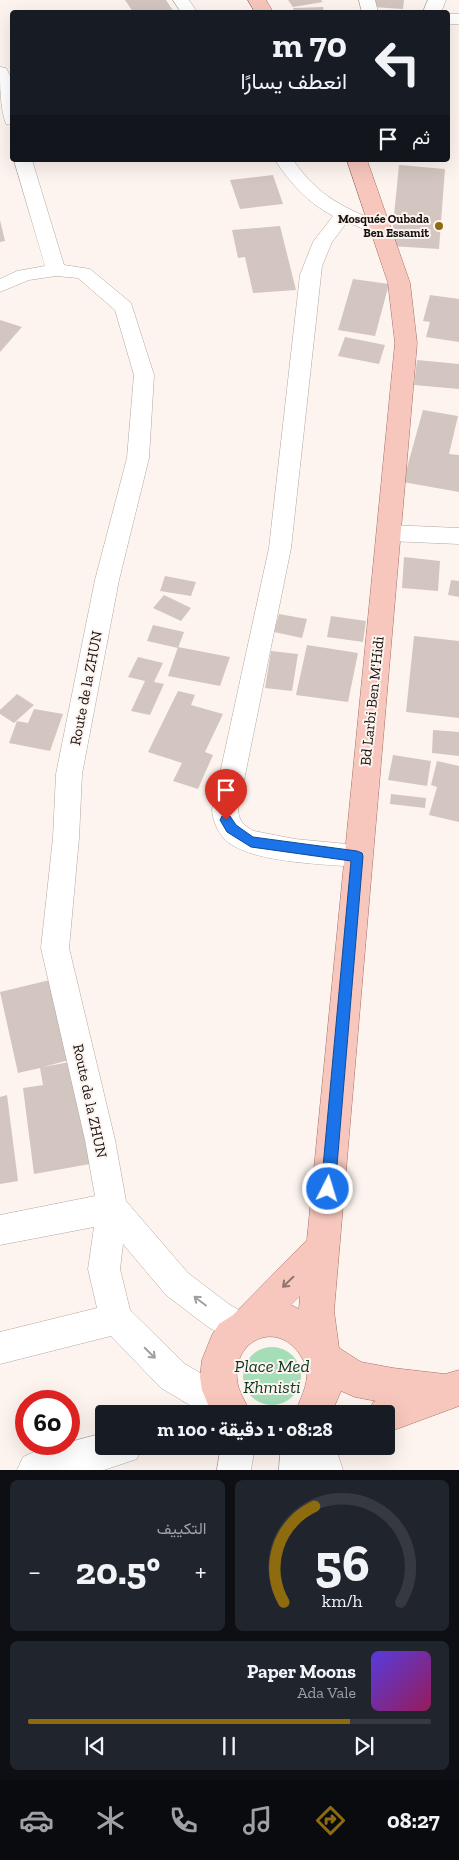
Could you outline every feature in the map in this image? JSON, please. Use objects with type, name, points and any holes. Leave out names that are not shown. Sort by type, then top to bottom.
[{"type":"main road","name":"Bd Larbi Ben M'Hidi","points":[[318,1405],[325,1389],[326,1374],[316,1311],[406,343],[399,283],[358,162]]},
{"type":"main road","points":[[228,1405],[220,1392],[218,1374],[220,1356],[228,1341],[323,1248]]},
{"type":"main road","points":[[243,1327],[262,1319],[281,1320],[298,1326],[312,1338],[322,1357],[389,1401],[452,1390]]},
{"type":"main road","points":[[36,1470],[95,1454]]},
{"type":"main road","points":[[319,1455],[324,1470]]},
{"type":"street","points":[[0,72],[6,107]]},
{"type":"street","points":[[24,162],[56,270]]},
{"type":"street","points":[[285,162],[304,187],[322,202],[344,215],[380,229]]},
{"type":"street","points":[[344,215],[320,244],[310,275],[280,548],[225,810],[226,820],[232,829],[251,842],[357,856]]},
{"type":"street","name":"Route de la ZHUN","points":[[0,286],[24,275],[56,270],[83,273],[124,307],[144,375],[138,458],[107,580],[69,774],[66,838],[55,948],[100,1140],[112,1208]]},
{"type":"street","points":[[389,533],[459,536]]},
{"type":"street","points":[[0,1230],[112,1208]]},
{"type":"street","points":[[112,1208],[104,1269],[116,1319],[173,1376],[221,1405]]},
{"type":"street","points":[[112,1208],[177,1284],[219,1316],[243,1327]]},
{"type":"street","points":[[0,1348],[116,1319]]},
{"type":"street","points":[[234,1470],[236,1455]]},
{"type":"street","points":[[296,1470],[297,1455]]},
{"type":"green space","name":"Place Med Khmisti","points":[[272,1347],[283,1349],[293,1355],[300,1370],[299,1387],[293,1397],[283,1403],[272,1405],[261,1403],[251,1397],[245,1387],[243,1376],[245,1365],[251,1355],[261,1349]]},
{"type":"building","points":[[125,0],[166,0],[173,10],[132,10]]},
{"type":"building","points":[[288,0],[321,0],[323,2],[293,7]]},
{"type":"building","points":[[373,0],[404,0],[403,9],[372,7]]},
{"type":"building","points":[[323,7],[324,10],[294,10],[293,8]]},
{"type":"building","points":[[399,165],[445,169],[439,249],[391,246]]},
{"type":"building","points":[[273,175],[283,204],[240,209],[230,180]]},
{"type":"building","points":[[0,220],[5,241],[0,242]]},
{"type":"building","points":[[280,226],[296,290],[253,293],[245,257],[238,258],[232,230]]},
{"type":"building","points":[[353,279],[389,284],[375,336],[338,330]]},
{"type":"building","points":[[430,295],[459,299],[459,342],[426,337],[430,322],[423,321]]},
{"type":"building","points":[[0,320],[22,327],[0,352]]},
{"type":"building","points":[[345,337],[385,345],[379,364],[338,356]]},
{"type":"building","points":[[417,360],[459,364],[459,389],[414,385]]},
{"type":"building","points":[[423,410],[458,416],[449,454],[459,455],[459,492],[403,482]]},
{"type":"building","points":[[404,557],[440,561],[438,591],[402,588]]},
{"type":"building","points":[[165,576],[196,582],[191,596],[160,591]]},
{"type":"building","points":[[451,580],[459,581],[459,597],[448,595]]},
{"type":"building","points":[[164,595],[191,608],[181,621],[153,608]]},
{"type":"building","points":[[279,614],[307,619],[302,638],[274,632]]},
{"type":"building","points":[[331,616],[366,621],[363,642],[327,637]]},
{"type":"building","points":[[153,625],[184,632],[178,648],[147,641]]},
{"type":"building","points":[[414,636],[459,641],[459,718],[406,712]]},
{"type":"building","points":[[307,645],[358,653],[348,702],[296,695]]},
{"type":"building","points":[[178,647],[230,657],[220,686],[168,676]]},
{"type":"building","points":[[271,651],[298,654],[292,691],[265,688]]},
{"type":"building","points":[[138,657],[163,663],[154,682],[164,684],[150,715],[131,711],[145,681],[128,677]]},
{"type":"building","points":[[178,691],[195,695],[191,705],[223,714],[205,752],[213,755],[198,789],[173,781],[182,763],[148,752]]},
{"type":"building","points":[[17,694],[34,705],[14,723],[0,714],[0,710]]},
{"type":"building","points":[[34,709],[63,714],[50,751],[9,743],[17,721],[28,723]]},
{"type":"building","points":[[433,730],[459,732],[459,756],[432,753]]},
{"type":"building","points":[[393,755],[431,761],[427,786],[388,780]]},
{"type":"building","points":[[437,761],[459,766],[459,822],[429,815],[437,787],[431,785]]},
{"type":"building","points":[[391,794],[426,798],[425,808],[390,804]]},
{"type":"building","points":[[54,979],[73,1059],[43,1067],[75,1061],[90,1164],[34,1174],[23,1088],[43,1085],[40,1068],[18,1073],[0,992]]},
{"type":"building","points":[[7,1095],[18,1181],[0,1184],[0,1097]]},
{"type":"place","name":"Mosquée Oubada Ben Essamit","points":[[439,226]]},
{"type":"route","points":[[226,820],[232,829],[251,842],[357,856],[328,1189]]}]
